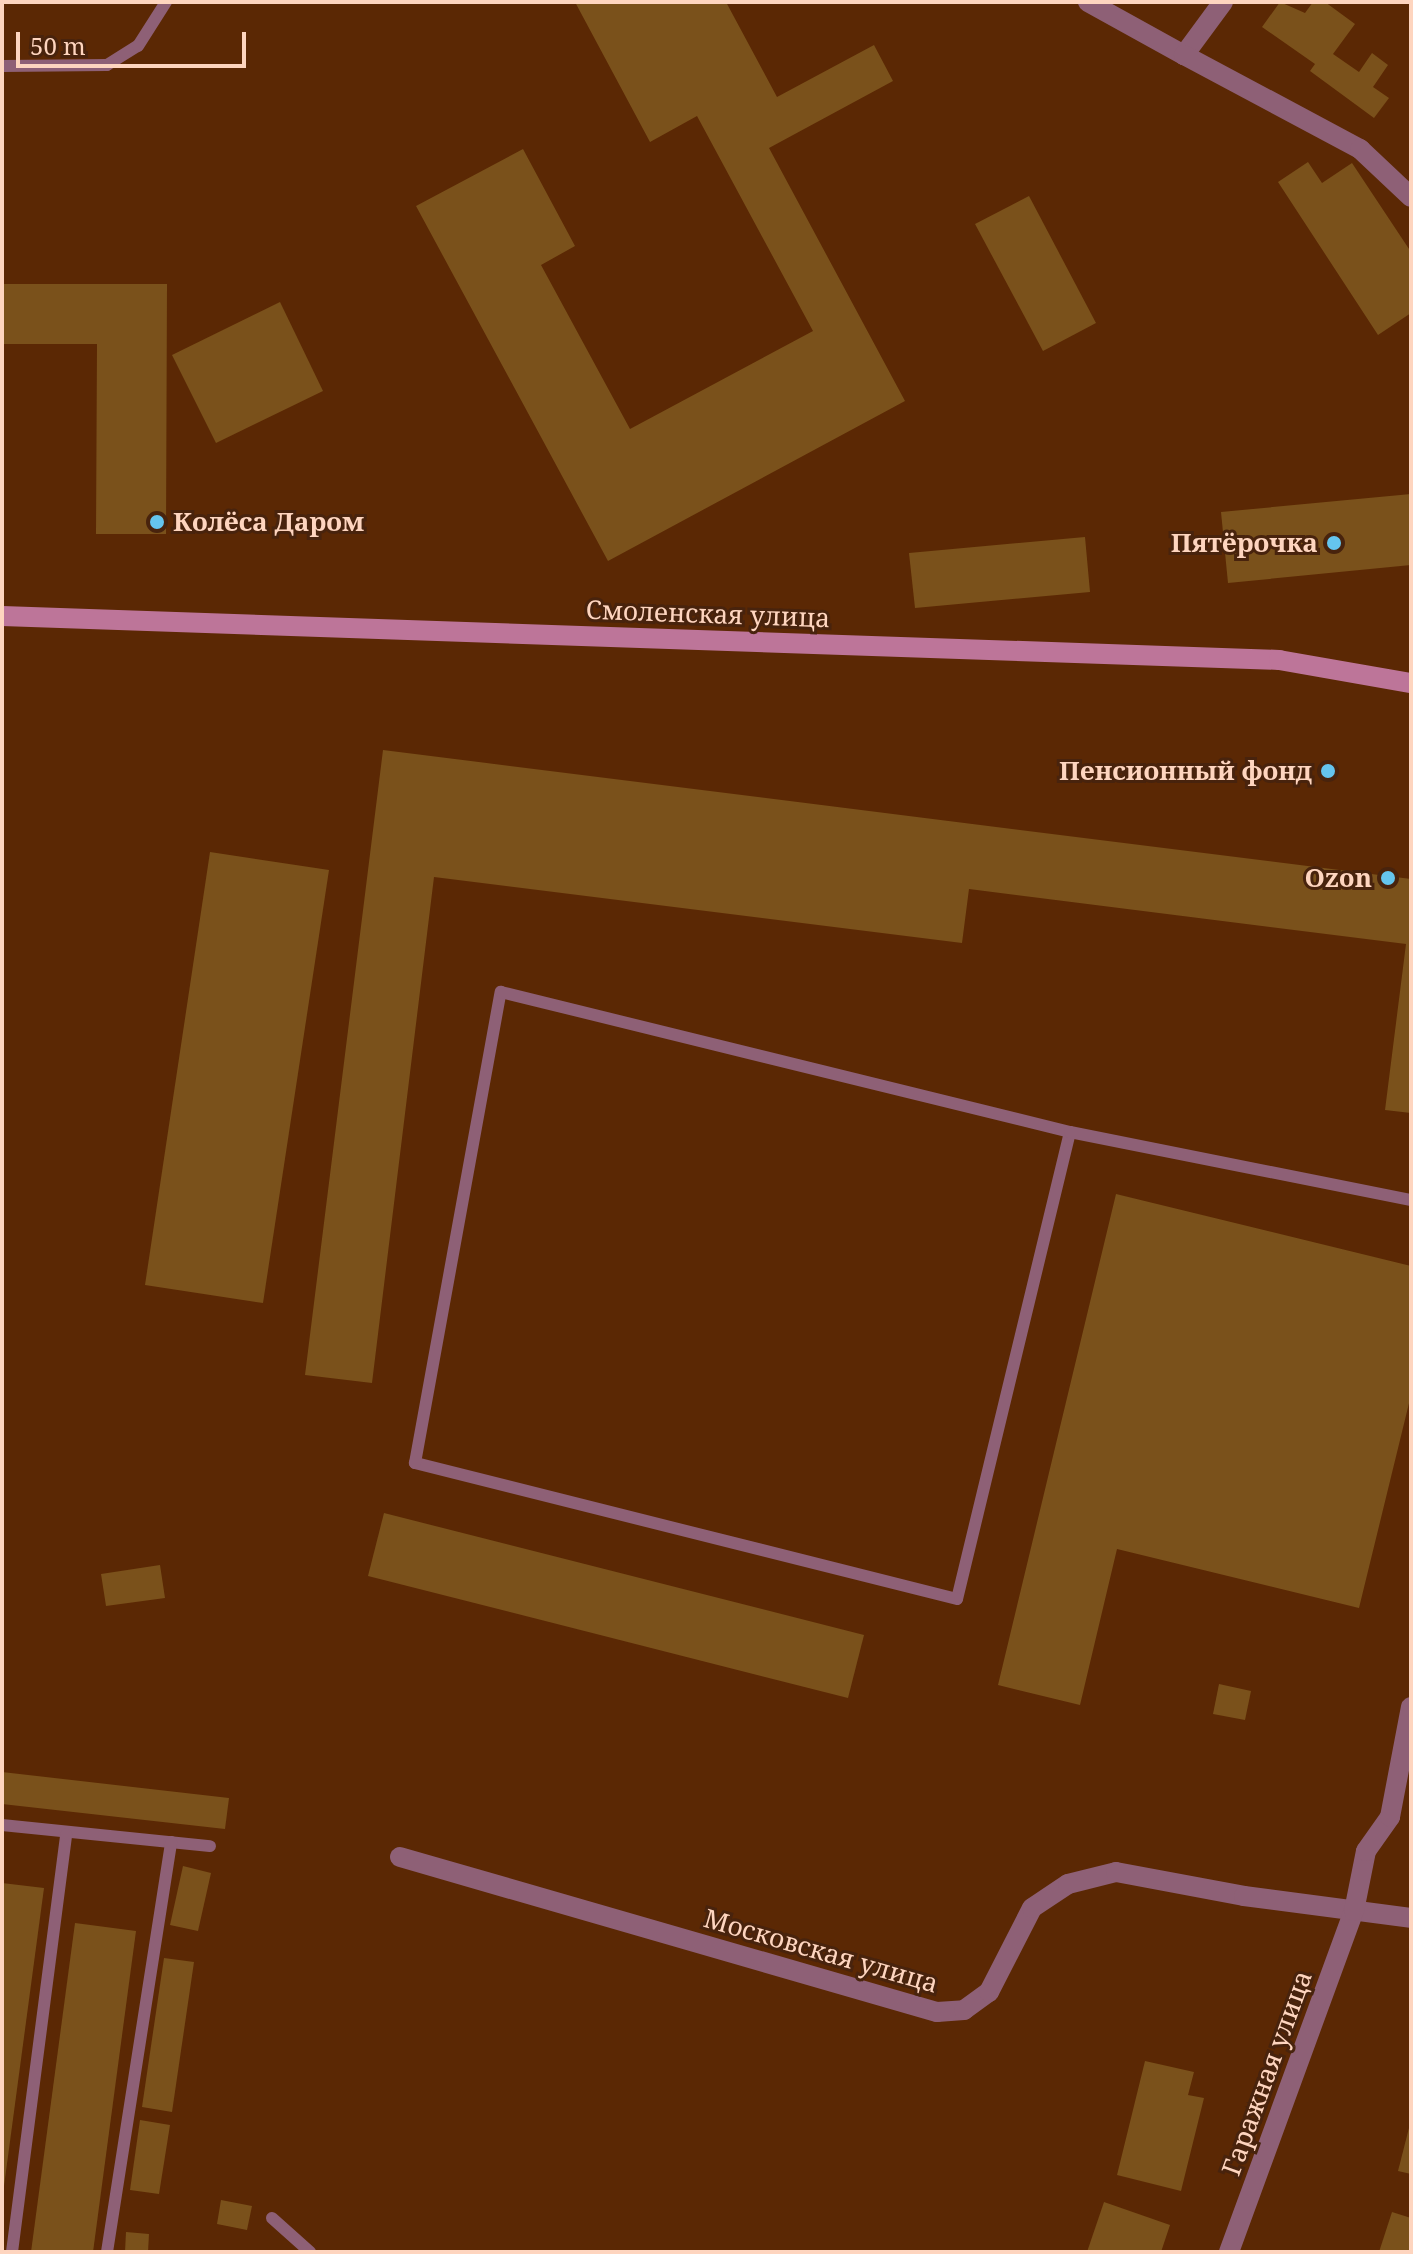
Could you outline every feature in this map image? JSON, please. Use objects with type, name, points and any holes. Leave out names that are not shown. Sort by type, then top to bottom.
[{"type":"main road","name":"Смоленская улица","points":[[2,616],[1279,660],[1411,683]]},
{"type":"street","points":[[1088,2],[1360,149],[1411,197]]},
{"type":"street","points":[[1184,55],[1223,2]]},
{"type":"street","name":"Гаражная улица","points":[[1229,2252],[1354,1911],[1366,1851],[1390,1817],[1411,1707]]},
{"type":"street","name":"Московская улица","points":[[400,1857],[937,2012],[964,2010],[989,1992],[1032,1908],[1068,1884],[1116,1872],[1411,1918]]},
{"type":"lane","points":[[2,66],[107,65],[138,46],[166,2]]},
{"type":"lane","points":[[1070,1132],[957,1599],[415,1463],[501,992],[1070,1132],[1411,1200]]},
{"type":"lane","points":[[2,1825],[66,1834],[210,1846]]},
{"type":"lane","points":[[12,2252],[66,1834]]},
{"type":"lane","points":[[107,2252],[171,1842]]},
{"type":"lane","points":[[272,2218],[310,2252]]},
{"type":"building","points":[[575,2],[726,2],[777,97],[874,45],[893,81],[769,148],[905,401],[608,561],[416,206],[523,149],[575,246],[541,265],[630,429],[813,331],[697,116],[650,142]]},
{"type":"building","points":[[1280,2],[1305,13],[1313,2],[1325,2],[1355,24],[1333,54],[1359,72],[1372,53],[1388,65],[1373,87],[1389,98],[1374,118],[1310,71],[1315,64],[1262,27]]},
{"type":"building","points":[[1308,162],[1322,183],[1352,163],[1411,252],[1411,313],[1378,335],[1278,182]]},
{"type":"building","points":[[1029,196],[1096,323],[1043,351],[975,224]]},
{"type":"building","points":[[2,284],[167,284],[166,534],[96,534],[97,344],[2,344]]},
{"type":"building","points":[[280,302],[323,391],[216,443],[172,355]]},
{"type":"building","points":[[1411,494],[1411,565],[1228,583],[1221,512]]},
{"type":"building","points":[[1085,537],[1090,592],[915,608],[909,553]]},
{"type":"building","points":[[383,750],[1411,879],[1411,1113],[1385,1110],[1406,944],[969,889],[962,943],[434,877],[372,1383],[305,1375]]},
{"type":"building","points":[[210,852],[329,870],[263,1303],[145,1285]]},
{"type":"building","points":[[1116,1194],[1411,1266],[1411,1395],[1359,1608],[1117,1549],[1080,1705],[998,1685]]},
{"type":"building","points":[[384,1513],[864,1635],[848,1698],[368,1576]]},
{"type":"building","points":[[160,1565],[165,1598],[106,1606],[101,1574]]},
{"type":"building","points":[[1219,1684],[1251,1691],[1245,1720],[1213,1714]]},
{"type":"building","points":[[2,1772],[229,1798],[225,1829],[2,1804]]},
{"type":"building","points":[[183,1866],[211,1873],[198,1931],[170,1925]]},
{"type":"building","points":[[2,1883],[44,1888],[4,2186],[2,2186]]},
{"type":"building","points":[[75,1923],[136,1931],[93,2252],[31,2252]]},
{"type":"building","points":[[164,1958],[194,1962],[172,2112],[142,2107]]},
{"type":"building","points":[[1145,2061],[1194,2072],[1188,2095],[1204,2098],[1181,2191],[1117,2175]]},
{"type":"building","points":[[140,2120],[170,2125],[159,2194],[130,2190]]},
{"type":"building","points":[[1411,2125],[1411,2174],[1398,2171]]},
{"type":"building","points":[[221,2200],[252,2206],[247,2230],[217,2224]]},
{"type":"building","points":[[1104,2202],[1170,2225],[1161,2252],[1087,2252]]},
{"type":"building","points":[[1392,2212],[1411,2218],[1411,2252],[1379,2252]]},
{"type":"building","points":[[126,2232],[149,2234],[148,2252],[125,2252]]},
{"type":"place","name":"Колёса Даром","points":[[157,522]]},
{"type":"place","name":"Пятёрочка","points":[[1334,543]]},
{"type":"place","name":"Пенсионный фонд","points":[[1328,771]]},
{"type":"place","name":"Ozon","points":[[1388,878]]}]
